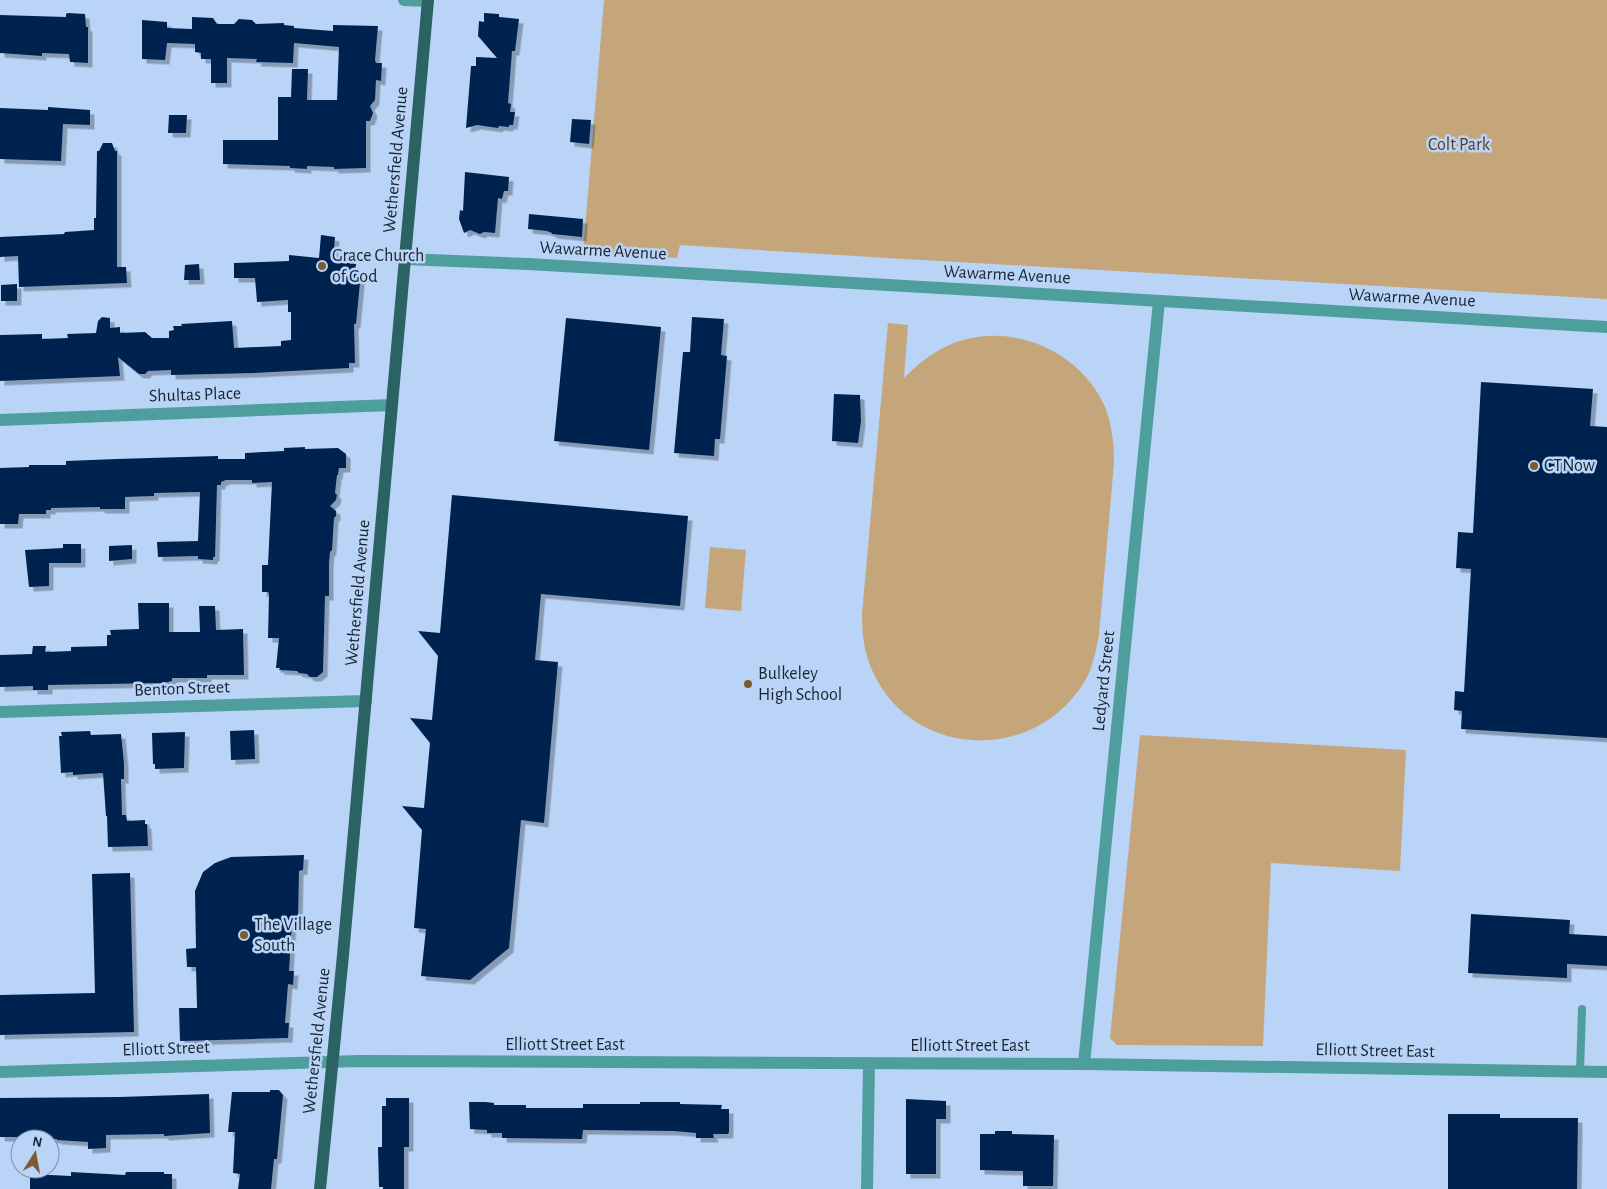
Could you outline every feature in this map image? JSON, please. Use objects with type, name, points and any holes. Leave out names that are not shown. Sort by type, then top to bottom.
[{"type":"main road","name":"Wethersfield Avenue","points":[[320,1189],[366,701],[428,1]]},
{"type":"street","points":[[404,0],[428,1]]},
{"type":"street","name":"Wawarme Avenue","points":[[405,259],[528,264],[1607,327]]},
{"type":"street","name":"Ledyard Street","points":[[1084,1064],[1159,301]]},
{"type":"street","name":"Shultas Place","points":[[0,420],[392,405]]},
{"type":"street","name":"Benton Street","points":[[0,712],[366,701]]},
{"type":"street","name":"Elliott Street East","points":[[333,1062],[1084,1064],[1607,1072]]},
{"type":"street","name":"Elliott Street","points":[[0,1072],[333,1062]]},
{"type":"street","points":[[867,1189],[869,1063]]},
{"type":"lane","points":[[1580,1072],[1582,1009]]},
{"type":"green space","name":"Colt Park","points":[[604,0],[1607,0],[1607,299],[680,245],[677,258],[583,253]]},
{"type":"green space","points":[[888,323],[908,325],[904,378],[935,353],[947,346],[969,338],[993,336],[1016,338],[1038,344],[1059,355],[1078,369],[1093,386],[1105,407],[1112,434],[1114,463],[1099,635],[1093,661],[1088,675],[1067,704],[1040,725],[1010,737],[978,740],[946,735],[916,722],[891,700],[872,670],[865,650],[862,614]]},
{"type":"green space","points":[[710,547],[746,550],[741,611],[705,608]]},
{"type":"green space","points":[[1140,735],[1406,750],[1400,871],[1271,863],[1263,1046],[1117,1045],[1110,1038]]},
{"type":"building","points":[[68,13],[85,14],[86,27],[88,27],[88,63],[70,62],[69,54],[42,53],[42,56],[0,53],[0,15],[66,17]]},
{"type":"building","points":[[484,13],[499,14],[499,17],[519,19],[515,51],[512,51],[508,103],[511,104],[510,112],[515,112],[513,125],[509,125],[509,127],[499,126],[498,128],[477,125],[466,128],[471,66],[476,66],[476,57],[497,58],[478,36],[479,21],[484,22]]},
{"type":"building","points":[[192,17],[213,18],[217,24],[234,24],[239,19],[252,20],[256,24],[284,23],[284,25],[294,26],[294,28],[333,31],[333,25],[378,26],[375,60],[376,63],[382,63],[381,81],[376,80],[375,100],[370,106],[373,113],[370,121],[366,121],[366,168],[334,169],[334,167],[307,166],[307,169],[290,168],[290,166],[223,164],[223,140],[278,140],[278,97],[291,97],[292,69],[308,69],[307,100],[337,100],[339,47],[294,43],[293,63],[256,62],[257,59],[227,58],[227,83],[211,83],[211,59],[201,59],[201,53],[195,52],[195,44],[167,43],[165,60],[142,59],[142,20],[167,22],[167,28],[192,29]]},
{"type":"building","points":[[48,107],[90,110],[90,125],[63,124],[61,161],[0,159],[0,108],[48,110]]},
{"type":"building","points":[[169,115],[187,115],[186,133],[168,133]]},
{"type":"building","points":[[572,119],[591,120],[589,144],[570,142]]},
{"type":"building","points":[[103,143],[112,143],[115,151],[117,151],[117,267],[126,267],[127,283],[19,287],[18,256],[0,257],[0,237],[64,234],[65,232],[94,230],[94,218],[96,218],[97,151],[99,151]]},
{"type":"building","points":[[465,172],[509,177],[508,191],[504,191],[502,199],[498,198],[495,233],[484,232],[480,234],[470,230],[464,233],[459,219],[460,210],[463,211]]},
{"type":"building","points":[[529,214],[583,219],[582,237],[528,229]]},
{"type":"building","points":[[321,235],[335,237],[333,261],[356,264],[355,272],[361,272],[356,324],[354,324],[355,363],[349,363],[349,368],[171,375],[171,370],[148,371],[145,374],[139,374],[118,357],[120,376],[0,381],[0,335],[42,334],[42,339],[68,338],[67,334],[96,333],[98,321],[102,317],[110,318],[110,328],[120,327],[120,333],[145,332],[152,338],[169,338],[169,331],[174,330],[173,326],[182,326],[181,324],[232,321],[234,348],[281,346],[281,341],[291,340],[291,312],[288,312],[288,300],[257,302],[255,278],[234,278],[234,263],[289,261],[289,255],[319,258]]},
{"type":"building","points":[[199,264],[200,280],[184,280],[185,265]]},
{"type":"building","points":[[17,284],[17,301],[1,301],[1,285]]},
{"type":"building","points":[[692,317],[724,319],[721,355],[727,356],[720,439],[715,439],[714,456],[674,453],[683,352],[690,352]]},
{"type":"building","points":[[566,318],[661,327],[649,450],[554,441]]},
{"type":"building","points":[[1481,382],[1593,389],[1590,426],[1607,427],[1607,738],[1461,729],[1462,711],[1454,710],[1455,691],[1464,692],[1471,569],[1456,568],[1458,532],[1473,533]]},
{"type":"building","points":[[834,394],[860,395],[861,421],[858,443],[832,441]]},
{"type":"building","points":[[305,447],[305,449],[338,448],[346,454],[346,468],[339,468],[335,493],[337,495],[336,500],[330,506],[336,511],[336,516],[334,518],[332,550],[329,563],[329,596],[325,596],[323,672],[317,677],[310,677],[297,671],[279,670],[280,668],[276,668],[279,638],[268,638],[269,594],[268,592],[262,592],[262,565],[268,565],[272,482],[252,483],[252,480],[226,480],[221,482],[221,485],[217,485],[215,557],[213,557],[213,560],[198,559],[198,556],[158,557],[157,542],[198,541],[200,492],[154,493],[154,496],[125,497],[125,509],[100,509],[100,507],[51,508],[51,510],[46,510],[46,514],[19,514],[18,524],[0,524],[0,468],[29,467],[29,465],[66,465],[66,461],[116,459],[218,456],[218,459],[245,459],[245,453],[284,451],[284,448]]},
{"type":"building","points":[[452,495],[688,516],[680,606],[541,594],[535,660],[558,662],[544,823],[521,820],[509,948],[470,980],[421,976],[426,929],[414,928],[422,830],[402,806],[424,808],[430,743],[410,718],[432,720],[438,656],[418,631],[440,633]]},
{"type":"building","points":[[63,544],[81,544],[81,563],[49,563],[49,586],[29,587],[25,550],[63,548]]},
{"type":"building","points":[[132,545],[132,559],[109,561],[109,546]]},
{"type":"building","points":[[138,603],[169,603],[169,632],[200,632],[199,606],[215,606],[216,630],[243,629],[244,675],[207,675],[207,678],[172,678],[172,681],[163,683],[48,685],[48,690],[33,690],[33,686],[0,687],[0,655],[32,654],[33,646],[46,646],[45,652],[71,651],[71,647],[107,646],[107,635],[111,635],[110,630],[139,629]]},
{"type":"building","points":[[254,730],[255,759],[231,760],[230,731]]},
{"type":"building","points":[[90,731],[91,735],[121,734],[124,763],[124,779],[121,779],[122,815],[126,815],[127,821],[145,820],[145,824],[147,824],[148,846],[108,847],[103,773],[73,775],[73,772],[61,773],[59,736],[62,736],[61,732]]},
{"type":"building","points":[[185,732],[184,768],[155,769],[155,764],[153,764],[152,733]]},
{"type":"building","name":"The Village South","points":[[304,855],[303,870],[299,871],[298,922],[292,922],[289,971],[294,971],[293,985],[288,984],[285,1023],[289,1023],[288,1038],[180,1041],[179,1008],[197,1008],[196,967],[187,967],[186,949],[196,948],[195,891],[203,872],[215,863],[231,857]]},
{"type":"building","points":[[130,873],[134,1032],[0,1035],[0,995],[95,993],[92,874]]},
{"type":"building","points":[[1471,914],[1570,920],[1569,934],[1607,936],[1607,966],[1567,964],[1567,978],[1468,973]]},
{"type":"building","points":[[270,1090],[279,1090],[283,1095],[277,1159],[274,1159],[271,1189],[238,1189],[240,1174],[233,1173],[235,1132],[228,1132],[232,1092],[270,1092]]},
{"type":"building","points":[[209,1094],[210,1133],[164,1136],[164,1134],[106,1135],[106,1148],[88,1149],[88,1142],[60,1140],[60,1129],[10,1129],[10,1137],[0,1137],[0,1098]]},
{"type":"building","points":[[386,1098],[409,1098],[409,1147],[404,1147],[404,1189],[383,1189],[383,1187],[379,1187],[378,1147],[382,1147],[382,1106],[386,1106]]},
{"type":"building","points":[[906,1099],[946,1101],[946,1119],[936,1119],[936,1174],[906,1174]]},
{"type":"building","points":[[469,1102],[486,1102],[494,1103],[494,1105],[526,1105],[526,1108],[583,1108],[583,1104],[640,1104],[640,1102],[722,1105],[721,1109],[729,1109],[729,1132],[728,1134],[713,1134],[714,1138],[696,1138],[696,1133],[674,1131],[583,1130],[582,1139],[502,1138],[502,1133],[487,1133],[487,1130],[470,1129]]},
{"type":"building","points":[[1448,1114],[1500,1114],[1500,1118],[1578,1118],[1577,1189],[1448,1189]]},
{"type":"building","points":[[995,1131],[1012,1131],[1012,1134],[1054,1135],[1053,1186],[1023,1186],[1023,1171],[980,1170],[980,1134],[995,1134]]},
{"type":"building","points":[[71,1172],[125,1175],[126,1172],[164,1172],[164,1174],[172,1174],[172,1189],[30,1189],[30,1179],[60,1179],[60,1175],[71,1176]]},
{"type":"place","name":"Grace Church of God","points":[[322,266]]},
{"type":"place","name":"CTNow","points":[[1534,466]]},
{"type":"place","name":"Bulkeley High School","points":[[748,684]]},
{"type":"place","name":"The Village South","points":[[244,935]]}]
